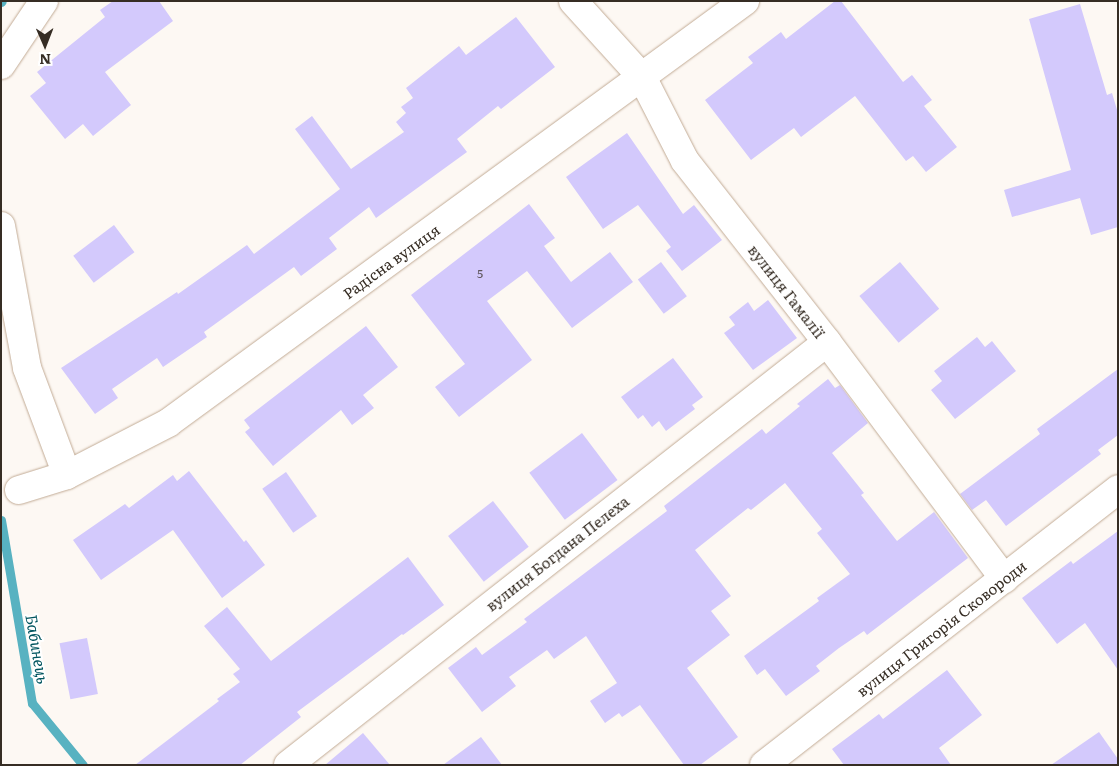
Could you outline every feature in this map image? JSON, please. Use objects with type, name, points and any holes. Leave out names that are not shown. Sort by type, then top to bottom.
[{"type":"street","points":[[1,65],[44,1]]},
{"type":"street","name":"вулиця Гамалії","points":[[573,1],[642,77],[685,160],[827,342],[1004,580]]},
{"type":"street","name":"Радісна вулиця","points":[[19,490],[67,475],[168,423],[745,1]]},
{"type":"street","points":[[1,226],[27,368],[67,475]]},
{"type":"street","name":"вулиця Богдана Пелеха","points":[[288,765],[827,342]]},
{"type":"street","name":"вулиця Григорія Сковороди","points":[[764,765],[1004,580],[1118,489]]},
{"type":"building","points":[[113,1],[159,1],[173,21],[105,72],[131,105],[93,136],[83,124],[65,139],[30,96],[46,83],[37,72],[105,17],[100,10]]},
{"type":"building","points":[[835,1],[841,1],[903,82],[912,75],[932,100],[924,106],[957,147],[926,172],[913,156],[906,161],[855,96],[801,137],[794,128],[751,160],[705,100],[753,63],[748,57],[781,32],[786,39]]},
{"type":"building","points":[[1080,4],[1107,95],[1112,93],[1118,113],[1118,227],[1091,235],[1080,198],[1012,217],[1004,190],[1071,170],[1029,19]]},
{"type":"building","points":[[516,17],[555,67],[501,109],[498,106],[457,139],[467,152],[376,218],[369,207],[329,238],[337,249],[301,276],[294,267],[204,332],[207,337],[163,367],[157,358],[112,389],[118,398],[95,414],[61,368],[177,292],[178,294],[247,245],[254,254],[340,189],[295,129],[312,116],[351,169],[404,132],[396,122],[406,113],[401,107],[413,98],[406,88],[459,46],[466,55]]},
{"type":"building","points":[[627,133],[683,214],[694,205],[722,240],[682,271],[666,251],[671,247],[638,205],[603,229],[566,177]]},
{"type":"building","points":[[529,204],[555,238],[544,246],[571,282],[610,252],[633,282],[572,328],[527,271],[487,301],[532,360],[459,417],[435,387],[465,364],[411,295]]},
{"type":"building","points":[[114,225],[134,252],[94,283],[73,256]]},
{"type":"building","points":[[661,262],[687,296],[664,314],[638,279]]},
{"type":"building","points":[[900,262],[939,309],[899,343],[859,296]]},
{"type":"building","points":[[768,300],[797,338],[753,370],[724,333],[735,325],[729,317],[748,302],[754,311]]},
{"type":"building","points":[[366,326],[398,367],[363,395],[374,408],[352,425],[341,410],[273,466],[245,432],[250,428],[244,420]]},
{"type":"building","points":[[977,337],[985,347],[992,341],[1016,371],[955,419],[931,390],[942,381],[934,371]]},
{"type":"building","points":[[673,358],[703,397],[692,405],[695,409],[666,431],[659,421],[652,427],[643,415],[638,419],[621,397]]},
{"type":"building","points":[[1118,369],[1118,435],[1098,450],[1101,454],[1006,526],[986,500],[972,510],[960,494],[1040,434],[1037,429]]},
{"type":"building","points":[[828,379],[835,388],[840,385],[868,423],[832,453],[864,493],[861,495],[897,541],[934,512],[968,558],[867,635],[864,631],[839,648],[816,666],[820,671],[786,696],[765,669],[757,675],[744,656],[819,601],[817,598],[850,574],[817,533],[822,529],[785,483],[751,510],[748,508],[695,550],[731,596],[711,611],[730,635],[687,668],[738,737],[700,765],[684,765],[640,705],[622,717],[619,713],[605,723],[590,701],[617,683],[586,636],[554,659],[547,650],[509,677],[516,686],[482,712],[448,668],[476,647],[482,655],[527,622],[524,619],[667,511],[664,506],[762,429],[766,434],[800,406],[797,404]]},
{"type":"building","points":[[582,433],[618,480],[565,520],[529,473]]},
{"type":"building","points":[[189,471],[244,542],[246,540],[265,565],[222,598],[173,530],[101,580],[73,540],[125,504],[129,508],[173,475],[177,481]]},
{"type":"building","points":[[286,472],[317,516],[293,533],[262,489]]},
{"type":"building","points":[[493,501],[529,547],[484,582],[448,536]]},
{"type":"building","points":[[1118,531],[1118,670],[1085,623],[1057,644],[1022,598],[1071,561],[1073,564]]},
{"type":"building","points":[[408,557],[444,605],[297,712],[301,717],[240,765],[135,765],[219,701],[217,699],[240,682],[233,674],[240,669],[204,626],[227,607],[271,661]]},
{"type":"building","points":[[87,638],[98,694],[70,699],[60,643]]},
{"type":"building","points":[[947,670],[982,715],[939,748],[951,765],[844,765],[832,749],[879,714],[883,719]]},
{"type":"building","points":[[1099,732],[1118,759],[1118,765],[1051,765]]},
{"type":"building","points":[[363,733],[390,765],[325,765]]},
{"type":"building","points":[[481,737],[502,765],[443,765]]},
{"type":"waterway","name":"Бабинець","points":[[1,520],[32,703],[83,765]]}]
